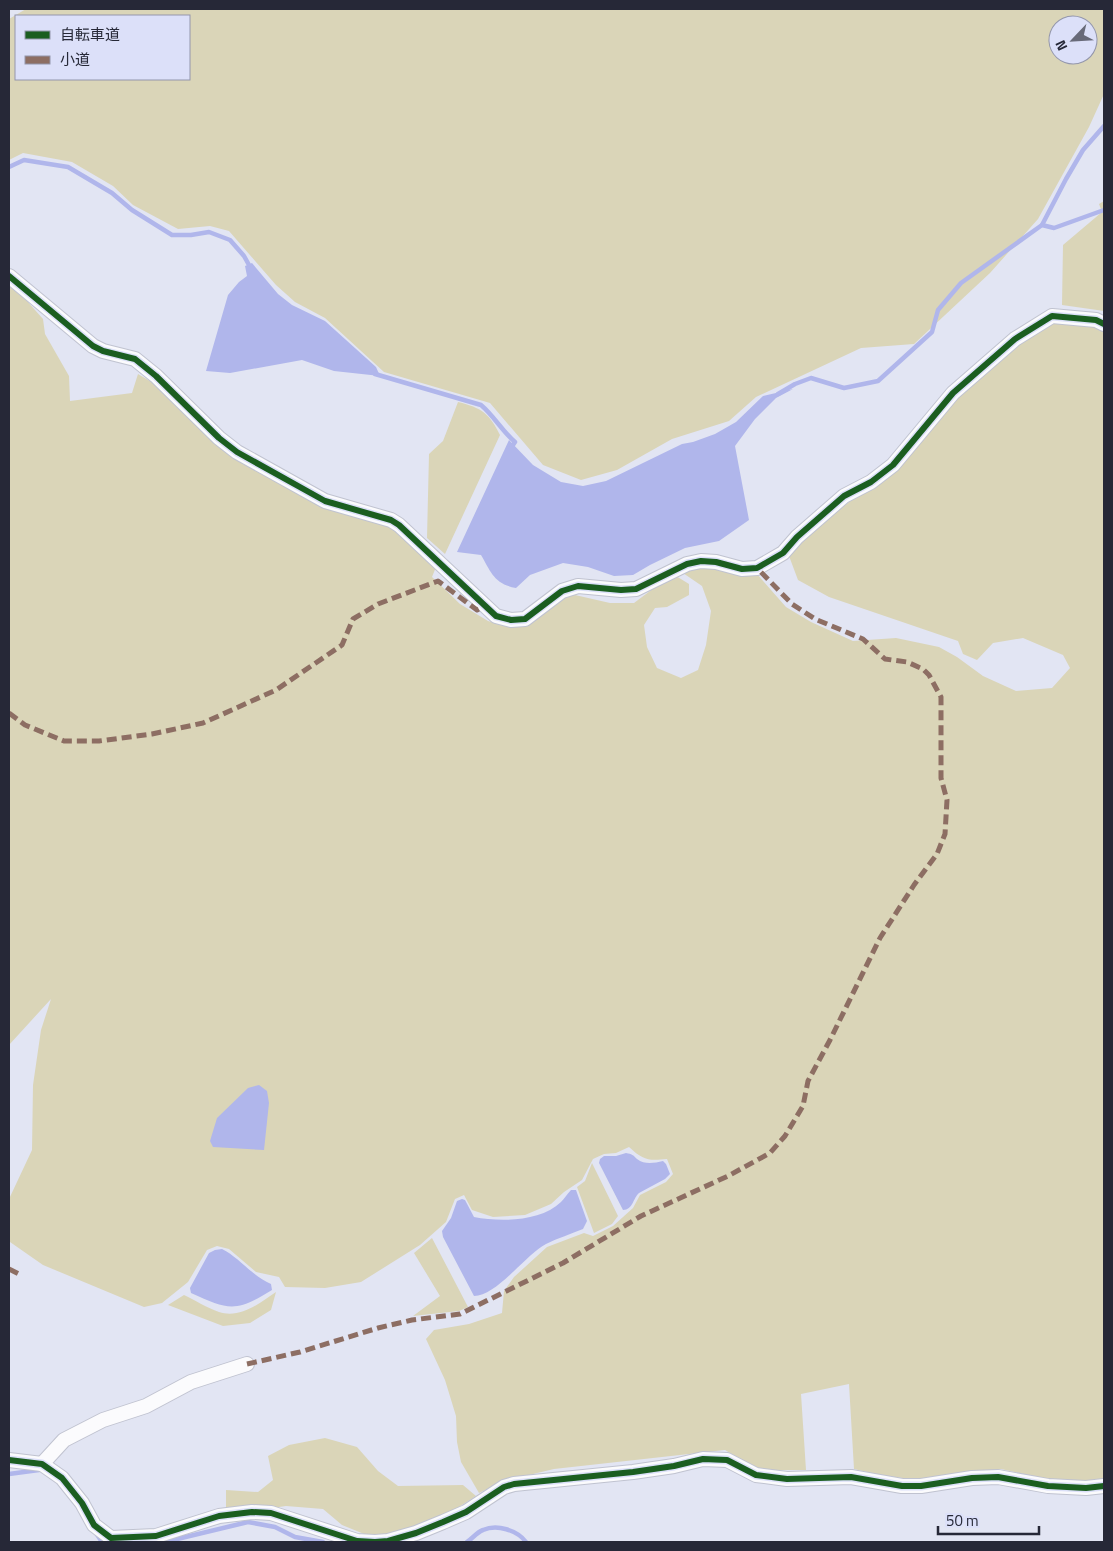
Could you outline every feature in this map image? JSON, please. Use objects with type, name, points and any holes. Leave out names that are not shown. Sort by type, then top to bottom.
[{"type":"street","points":[[9,276],[93,346],[103,351],[135,359],[156,376],[219,438],[237,452],[325,501],[392,520],[496,616],[511,620],[525,619],[562,591],[578,586],[621,590],[636,589],[687,564],[701,561],[716,562],[742,569],[757,568],[783,553],[844,496],[871,482],[893,466],[953,393],[1015,338],[1052,316],[1096,320],[1104,324]]},
{"type":"street","points":[[42,1464],[64,1440],[103,1420],[146,1406],[191,1382],[247,1364]]},
{"type":"street","points":[[9,1460],[42,1464],[62,1478],[82,1503],[94,1525],[111,1538],[156,1536],[219,1516],[252,1512],[271,1513],[357,1541],[388,1541],[416,1533],[466,1512],[504,1487],[514,1484],[633,1472],[703,1460],[727,1460],[756,1475],[787,1479],[851,1477],[902,1486],[921,1486],[972,1478],[998,1478],[1048,1486],[1086,1488],[1104,1486]]},
{"type":"shaded area","points":[[26,9],[1104,9],[1104,94],[1089,127],[1038,219],[990,273],[914,344],[861,348],[756,397],[729,421],[672,439],[617,470],[581,480],[543,465],[490,403],[384,372],[325,318],[295,302],[276,285],[229,231],[210,226],[178,229],[133,205],[113,186],[72,162],[23,153],[9,160],[9,19],[15,15],[15,80],[190,80],[190,15],[16,15]]},
{"type":"shaded area","points":[[1104,201],[1104,311],[1062,305],[1063,245],[1102,212],[1099,204]]},
{"type":"shaded area","points":[[9,286],[27,301],[43,319],[45,334],[69,376],[70,401],[132,393],[138,374],[155,384],[186,416],[236,460],[324,507],[395,528],[436,567],[432,577],[460,604],[488,621],[508,627],[528,625],[564,598],[575,595],[610,603],[634,603],[654,588],[676,576],[689,584],[689,595],[667,607],[655,608],[644,625],[647,647],[657,668],[681,678],[698,670],[706,645],[711,611],[702,586],[683,573],[699,566],[757,574],[786,607],[811,622],[853,641],[896,638],[939,647],[957,657],[983,676],[1016,691],[1052,688],[1070,668],[1063,655],[1023,638],[993,643],[977,660],[963,654],[958,641],[829,597],[798,580],[789,556],[811,532],[854,498],[957,398],[1015,346],[1053,323],[1064,322],[1095,325],[1104,330],[1104,1480],[1087,1483],[1055,1481],[1001,1469],[918,1480],[880,1475],[854,1469],[849,1384],[801,1394],[806,1470],[758,1470],[725,1450],[554,1469],[504,1481],[479,1493],[461,1462],[457,1442],[456,1416],[445,1380],[426,1339],[434,1330],[469,1324],[502,1313],[504,1291],[514,1277],[547,1247],[584,1233],[593,1236],[613,1226],[633,1208],[640,1195],[666,1182],[673,1174],[667,1159],[646,1159],[629,1147],[616,1153],[604,1154],[593,1159],[582,1180],[564,1192],[551,1204],[525,1215],[493,1217],[472,1210],[464,1195],[455,1199],[446,1222],[420,1245],[361,1282],[325,1288],[285,1287],[279,1277],[256,1272],[229,1249],[217,1246],[207,1250],[188,1282],[162,1303],[144,1307],[43,1265],[10,1242],[9,1199],[32,1150],[33,1085],[41,1030],[51,999],[9,1045]]},
{"type":"shaded area","points":[[458,402],[484,412],[500,435],[445,554],[427,538],[429,454],[443,441]]},
{"type":"shaded area","points":[[592,1163],[618,1216],[612,1224],[594,1233],[577,1187],[585,1181]]},
{"type":"shaded area","points":[[432,1238],[468,1307],[459,1311],[413,1316],[440,1296],[414,1253]]},
{"type":"shaded area","points":[[276,1292],[271,1310],[250,1323],[223,1326],[168,1305],[184,1295],[227,1314],[249,1309]]},
{"type":"shaded area","points":[[325,1438],[357,1447],[378,1471],[398,1486],[463,1485],[476,1496],[454,1510],[416,1526],[374,1538],[342,1525],[323,1509],[286,1506],[265,1509],[226,1507],[226,1490],[258,1492],[273,1480],[268,1456],[289,1445]]},
{"type":"water","points":[[252,263],[278,294],[292,305],[325,321],[376,367],[380,376],[334,371],[302,360],[230,373],[206,371],[228,295],[247,276],[245,266]]},
{"type":"water","points":[[793,389],[776,398],[755,419],[735,446],[749,520],[719,541],[685,548],[633,575],[614,576],[588,567],[563,563],[530,575],[516,588],[503,584],[498,580],[481,555],[457,552],[509,440],[533,465],[561,482],[583,486],[606,481],[682,444],[715,434],[736,422],[763,396]]},
{"type":"water","points":[[259,1085],[267,1091],[269,1103],[264,1150],[213,1147],[210,1141],[217,1118],[248,1088]]},
{"type":"water","points":[[626,1153],[646,1163],[663,1161],[670,1174],[665,1179],[639,1193],[631,1206],[623,1210],[599,1163],[600,1159],[604,1156],[616,1156]]},
{"type":"water","points":[[571,1190],[576,1190],[587,1221],[583,1229],[546,1244],[492,1289],[474,1296],[443,1237],[442,1231],[451,1218],[457,1201],[465,1200],[474,1217],[496,1220],[519,1219],[531,1217],[552,1209]]},
{"type":"water","points":[[222,1249],[235,1257],[264,1281],[271,1284],[272,1290],[240,1306],[224,1306],[191,1293],[190,1288],[209,1253]]},
{"type":"waterway","points":[[1042,225],[1083,150],[1104,126]]},
{"type":"waterway","points":[[9,167],[24,160],[68,167],[112,193],[132,210],[172,235],[191,235],[209,232],[230,240],[249,265]]},
{"type":"waterway","points":[[778,394],[795,384],[811,378],[844,388],[878,381],[932,332],[938,310],[961,283],[1042,225],[1054,228],[1104,210]]},
{"type":"waterway","points":[[375,374],[481,405],[515,442],[511,448]]},
{"type":"waterway","points":[[9,1474],[39,1470]]},
{"type":"waterway","points":[[157,1542],[169,1541],[248,1522],[275,1527],[295,1537],[323,1542]]},
{"type":"waterway","points":[[467,1542],[488,1528],[512,1531],[526,1542]]},
{"type":"waterway","points":[[96,1533],[102,1542]]},
{"type":"marked path","points":[[247,1364],[300,1352],[378,1328],[412,1320],[460,1314],[563,1263],[641,1216],[728,1176],[770,1153],[785,1136],[803,1106],[808,1081],[880,938],[914,885],[937,854],[945,834],[947,800],[941,778],[941,697],[929,675],[923,669],[907,662],[885,659],[863,639],[815,619],[792,604],[757,568]]},
{"type":"marked path","points":[[9,713],[25,725],[64,741],[99,741],[152,734],[203,723],[276,690],[342,645],[353,619],[378,604],[438,581],[477,610],[484,606]]},
{"type":"marked path","points":[[9,1269],[21,1275]]},
{"type":"cycle path","points":[[9,276],[93,346],[103,351],[135,359],[156,376],[219,438],[237,452],[325,501],[391,520],[399,525],[496,616],[511,620],[525,619],[562,591],[578,586],[621,590],[636,589],[687,564],[701,561],[716,562],[742,569],[757,568],[783,553],[797,537],[844,496],[871,482],[893,465],[953,393],[1015,339],[1052,316],[1096,320],[1104,324]]},
{"type":"cycle path","points":[[9,1460],[42,1464],[62,1478],[82,1503],[94,1525],[111,1538],[156,1536],[219,1516],[252,1512],[271,1513],[357,1541],[388,1541],[416,1533],[466,1512],[504,1487],[514,1484],[633,1472],[674,1466],[703,1459],[727,1460],[756,1475],[787,1479],[851,1477],[902,1486],[921,1486],[972,1478],[998,1477],[1048,1486],[1086,1488],[1104,1486]]}]
